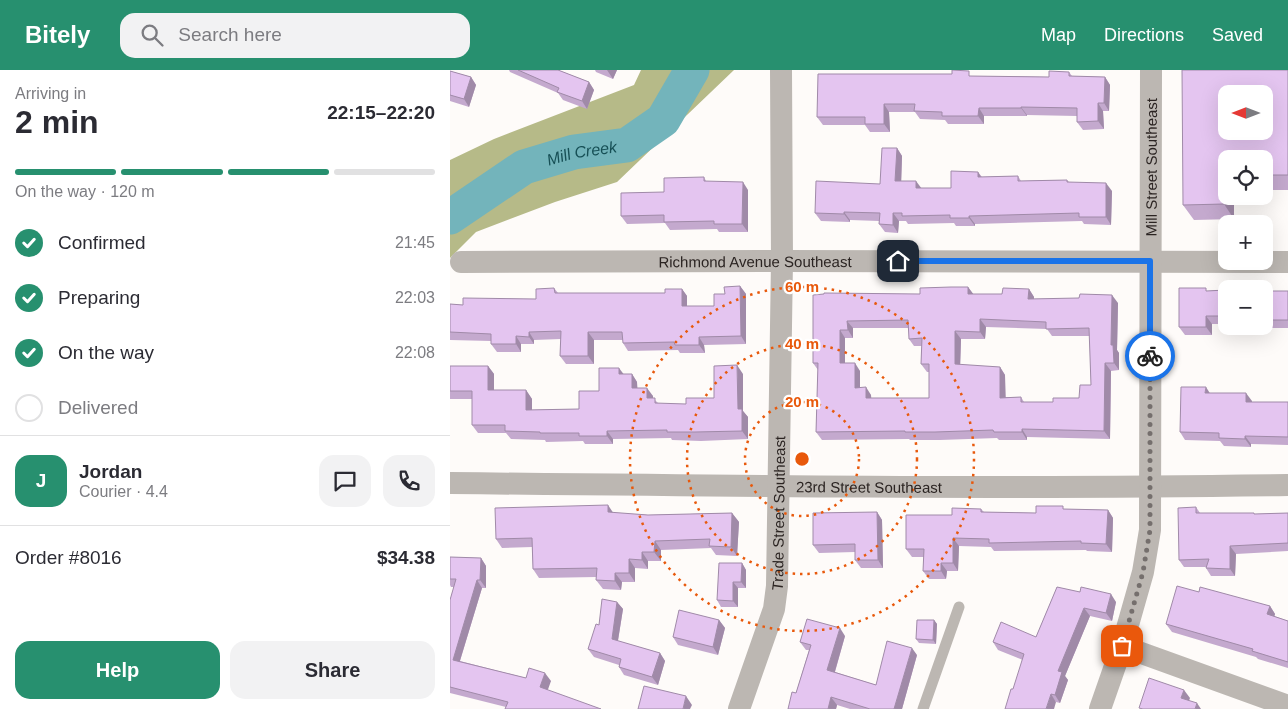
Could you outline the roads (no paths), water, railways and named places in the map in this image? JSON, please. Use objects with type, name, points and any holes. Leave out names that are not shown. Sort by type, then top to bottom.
[{"type":"street","name":"Trade Street Southeast","points":[[739,709],[774,609],[776,598],[782,261],[781,70]]},
{"type":"street","name":"Mill Street Southeast","points":[[1100,709],[1122,646],[1143,572],[1150,530],[1151,70]]},
{"type":"street","name":"Richmond Avenue Southeast","points":[[462,262],[1288,262]]},
{"type":"street","name":"23rd Street Southeast","points":[[450,483],[1149,487],[1288,485]]},
{"type":"street","points":[[1122,646],[1288,706]]},
{"type":"lane","points":[[923,709],[958,607]]},
{"type":"waterway","name":"Mill Creek","points":[[450,217],[524,167],[574,152],[627,145],[663,120],[692,70]]}]
